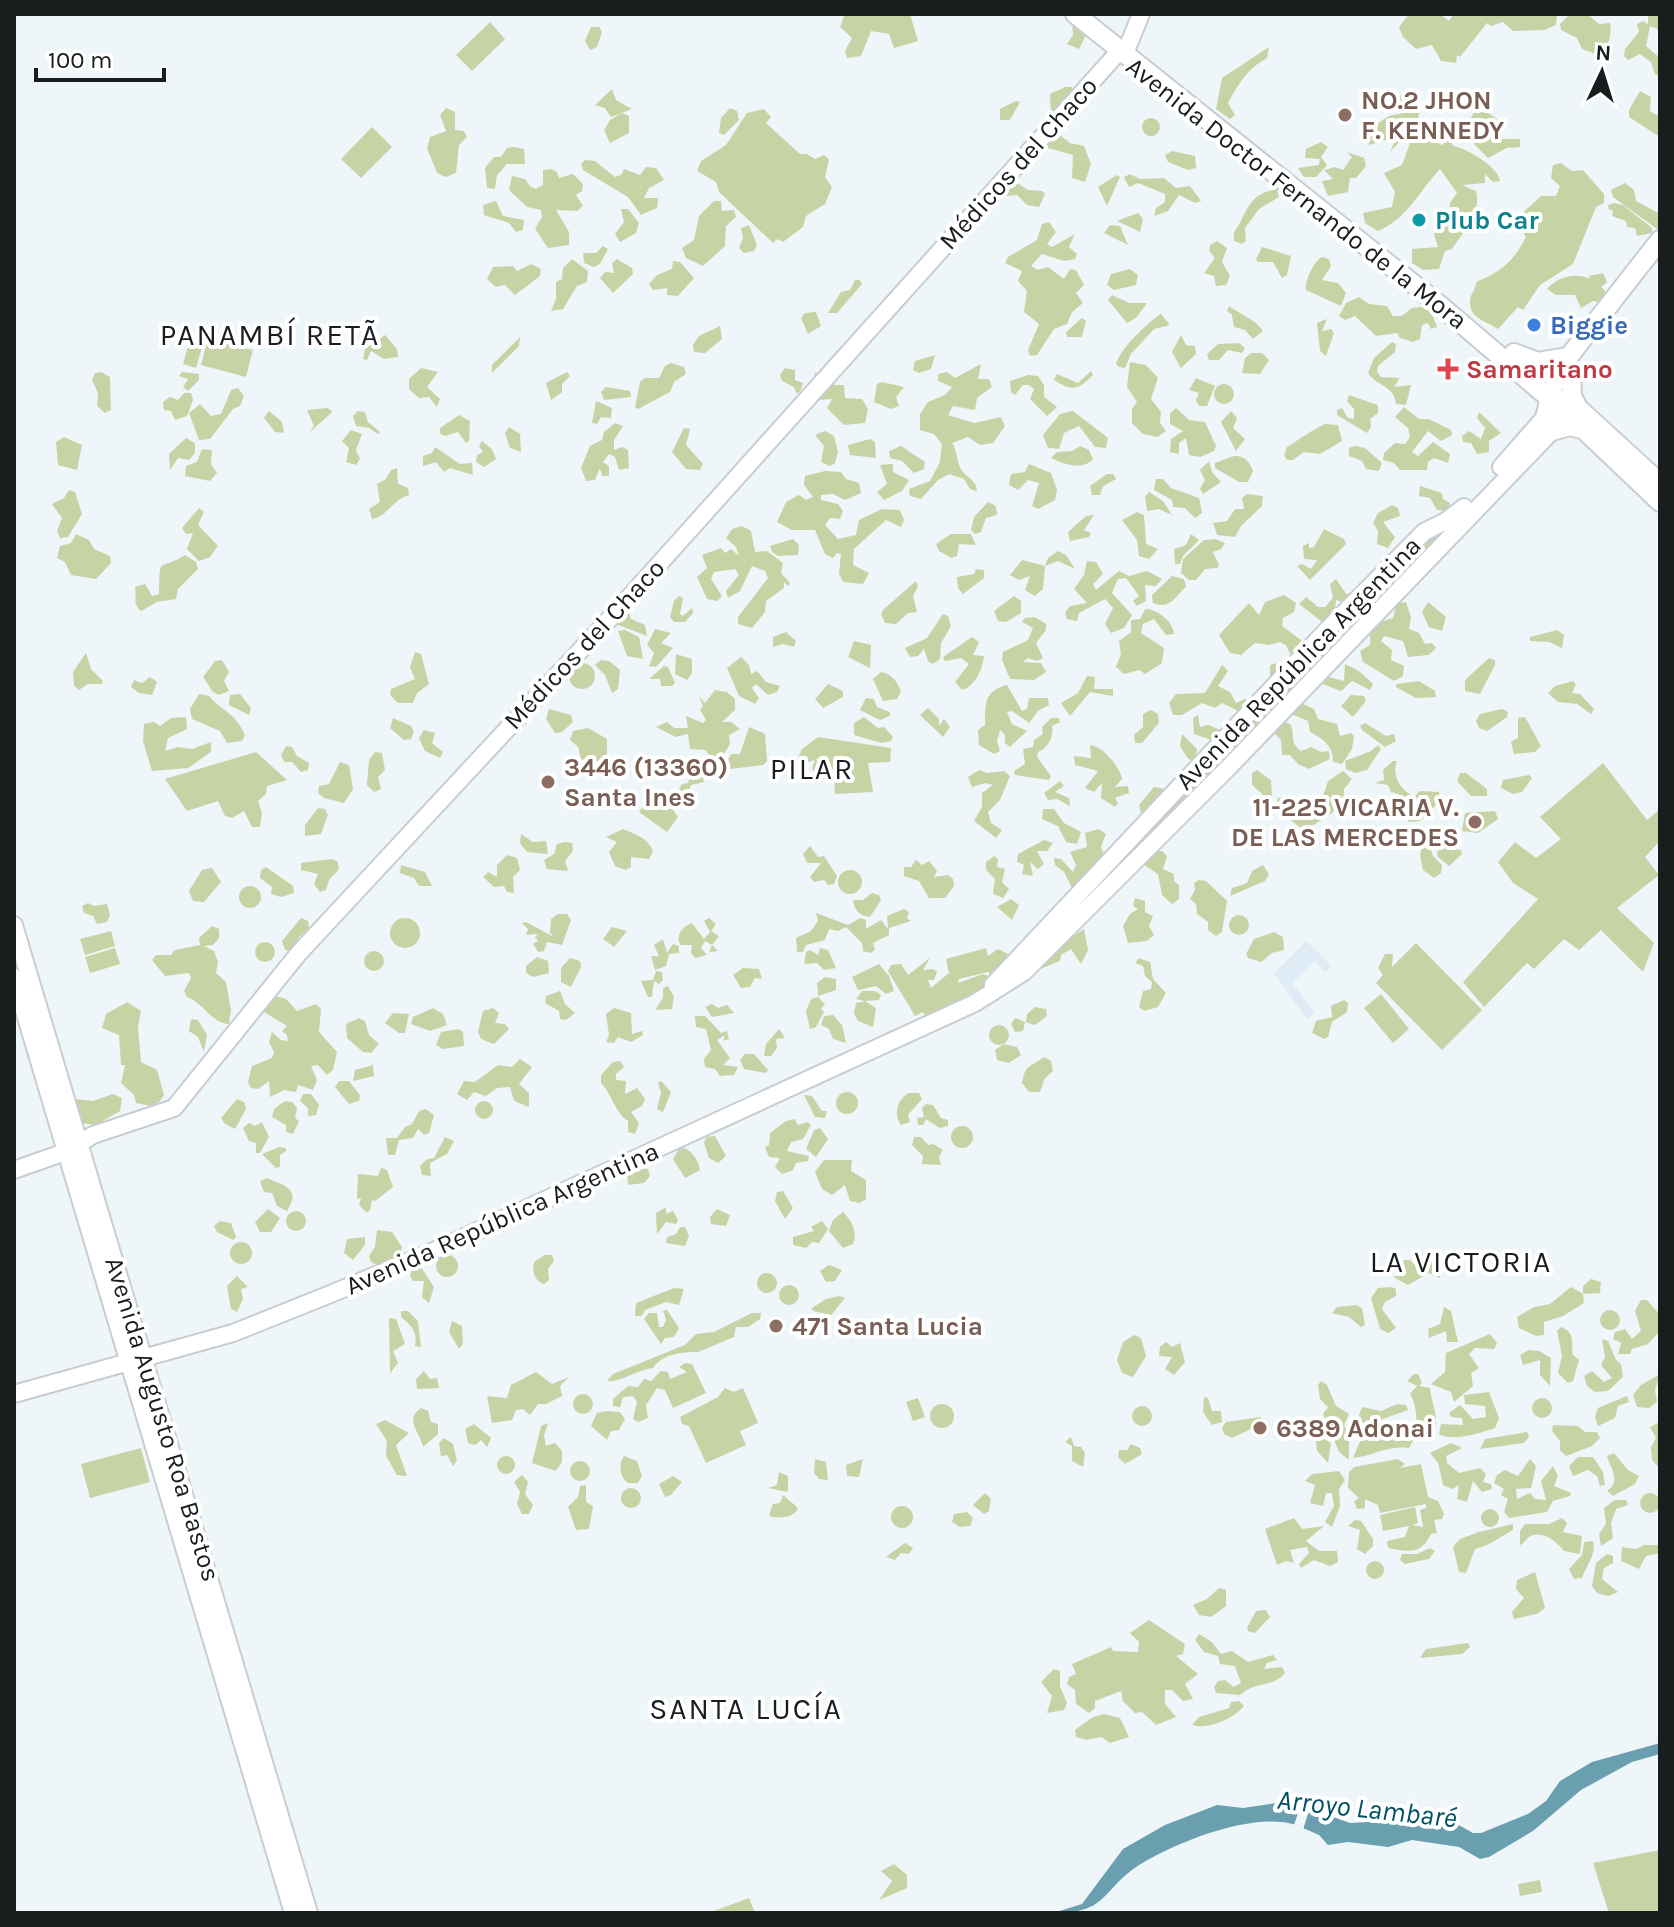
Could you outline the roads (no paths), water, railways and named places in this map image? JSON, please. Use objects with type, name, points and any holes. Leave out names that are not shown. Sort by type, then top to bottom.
[{"type":"highway","name":"Avenida Doctor Fernando de la Mora","points":[[1075,14],[1436,302],[1526,379],[1561,399],[1581,429],[1660,502]]},
{"type":"highway","name":"Avenida Doctor Fernando de la Mora","points":[[1092,14],[1120,49],[1435,286],[1660,483]]},
{"type":"highway","name":"Avenida República Argentina","points":[[1561,399],[1570,364],[1660,240]]},
{"type":"highway","name":"Avenida República Argentina","points":[[1570,364],[1660,253]]},
{"type":"highway","points":[[1514,353],[1538,362],[1570,364]]},
{"type":"highway","points":[[1546,428],[1570,426],[1581,429]]},
{"type":"highway","points":[[1619,464],[1632,470],[1660,496]]},
{"type":"main road","points":[[1120,49],[1131,14]]},
{"type":"main road","points":[[1120,49],[1141,14]]},
{"type":"main road","name":"Médicos del Chaco","points":[[14,1170],[74,1148],[93,1135],[174,1108],[299,953],[616,612],[1120,49]]},
{"type":"main road","points":[[1526,379],[1541,409],[1546,428]]},
{"type":"main road","name":"Avenida República Argentina","points":[[14,1394],[233,1333],[427,1254],[975,1003],[1035,961],[1228,768],[1546,428],[1561,399]]},
{"type":"main road","points":[[14,925],[74,1148],[137,1360]]},
{"type":"main road","points":[[14,977],[74,1148]]},
{"type":"main road","name":"Avenida Augusto Roa Bastos","points":[[137,1360],[293,1913]]},
{"type":"main road","name":"Avenida Augusto Roa Bastos","points":[[137,1360],[309,1913]]},
{"type":"water","points":[[1660,1743],[1660,1754],[1632,1762],[1581,1790],[1533,1831],[1489,1857],[1480,1859],[1459,1847],[1412,1840],[1388,1847],[1348,1842],[1328,1845],[1319,1835],[1303,1828],[1309,1808],[1350,1823],[1446,1818],[1473,1833],[1481,1833],[1528,1814],[1546,1801],[1560,1781],[1592,1762]]},
{"type":"water","points":[[1283,1802],[1301,1805],[1296,1825],[1259,1822],[1216,1831],[1173,1847],[1139,1865],[1095,1905],[1053,1913],[1082,1904],[1123,1849],[1165,1825],[1217,1805],[1243,1808]]},
{"type":"place","name":"NO.2 JHON F. KENNEDY","points":[[1345,115]]},
{"type":"place","name":"Plub Car","points":[[1419,220]]},
{"type":"place","name":"Biggie","points":[[1534,325]]},
{"type":"place","name":"Samaritano","points":[[1448,369]]},
{"type":"place","name":"3446 (13360) Santa Ines","points":[[548,782]]},
{"type":"place","name":"11-225 VICARIA V. DE LAS MERCEDES","points":[[1475,822]]},
{"type":"place","name":"471 Santa Lucia","points":[[776,1326]]},
{"type":"place","name":"6389 Adonai","points":[[1260,1428]]},
{"type":"district","name":"PANAMBÍ RETÃ","points":[[270,335]]},
{"type":"district","name":"PILAR","points":[[812,769]]},
{"type":"district","name":"LA VICTORIA","points":[[1461,1262]]},
{"type":"district","name":"SANTA LUCÍA","points":[[746,1709]]},
{"type":"water label","name":"Arroyo Lambaré","points":[[1367,1808]]}]
